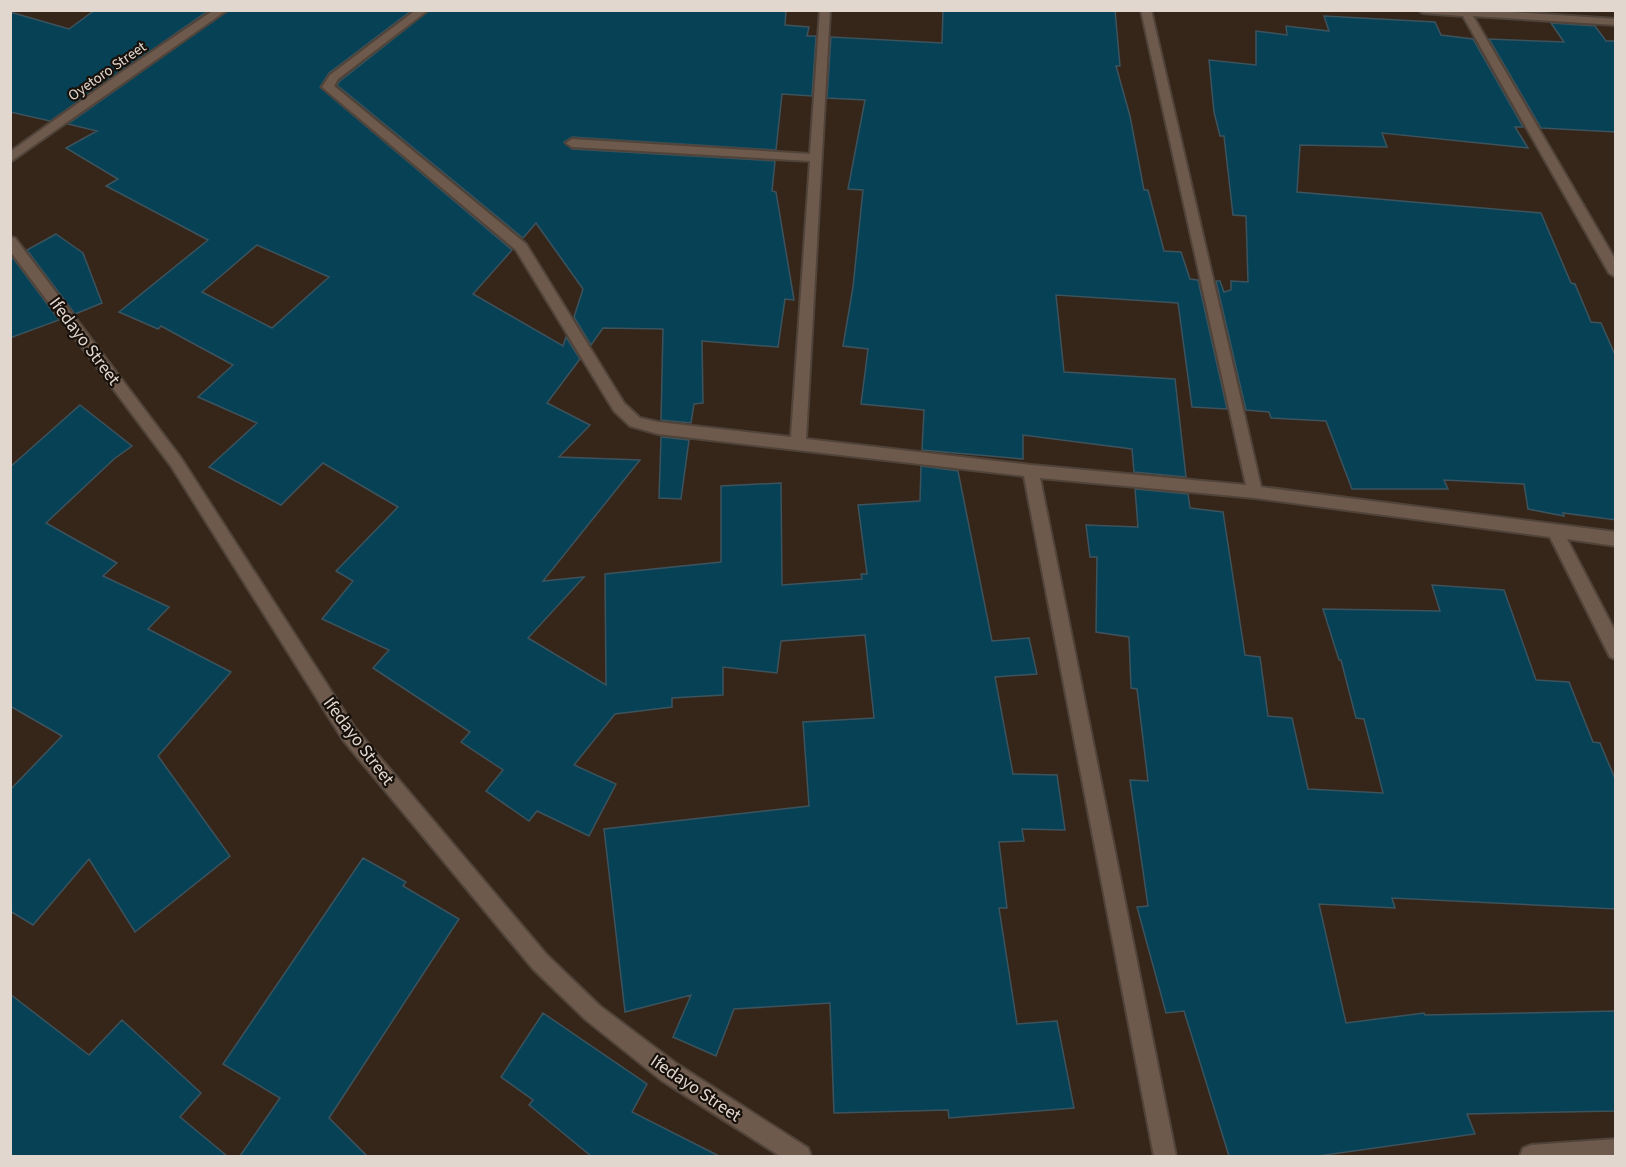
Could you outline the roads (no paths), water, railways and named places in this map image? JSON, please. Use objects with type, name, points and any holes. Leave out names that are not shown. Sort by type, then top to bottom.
[{"type":"street","name":"Oyetoro Street","points":[[10,158],[123,76],[222,10]]},
{"type":"street","points":[[423,10],[334,77],[328,87],[521,247],[619,407],[635,422],[658,428],[798,445],[1031,471],[1255,492],[1616,539]]},
{"type":"street","points":[[798,445],[825,10]]},
{"type":"street","points":[[1146,10],[1255,492]]},
{"type":"street","points":[[1423,10],[1616,22]]},
{"type":"street","points":[[1467,14],[1616,273]]},
{"type":"street","points":[[572,143],[816,158]]},
{"type":"street","name":"Ifedayo Street","points":[[10,241],[176,462],[349,734],[540,962],[593,1013],[669,1072],[800,1156]]},
{"type":"street","points":[[1031,471],[1165,1156]]},
{"type":"street","points":[[1555,531],[1616,651]]},
{"type":"street","points":[[1531,1156],[1616,1150]]}]
